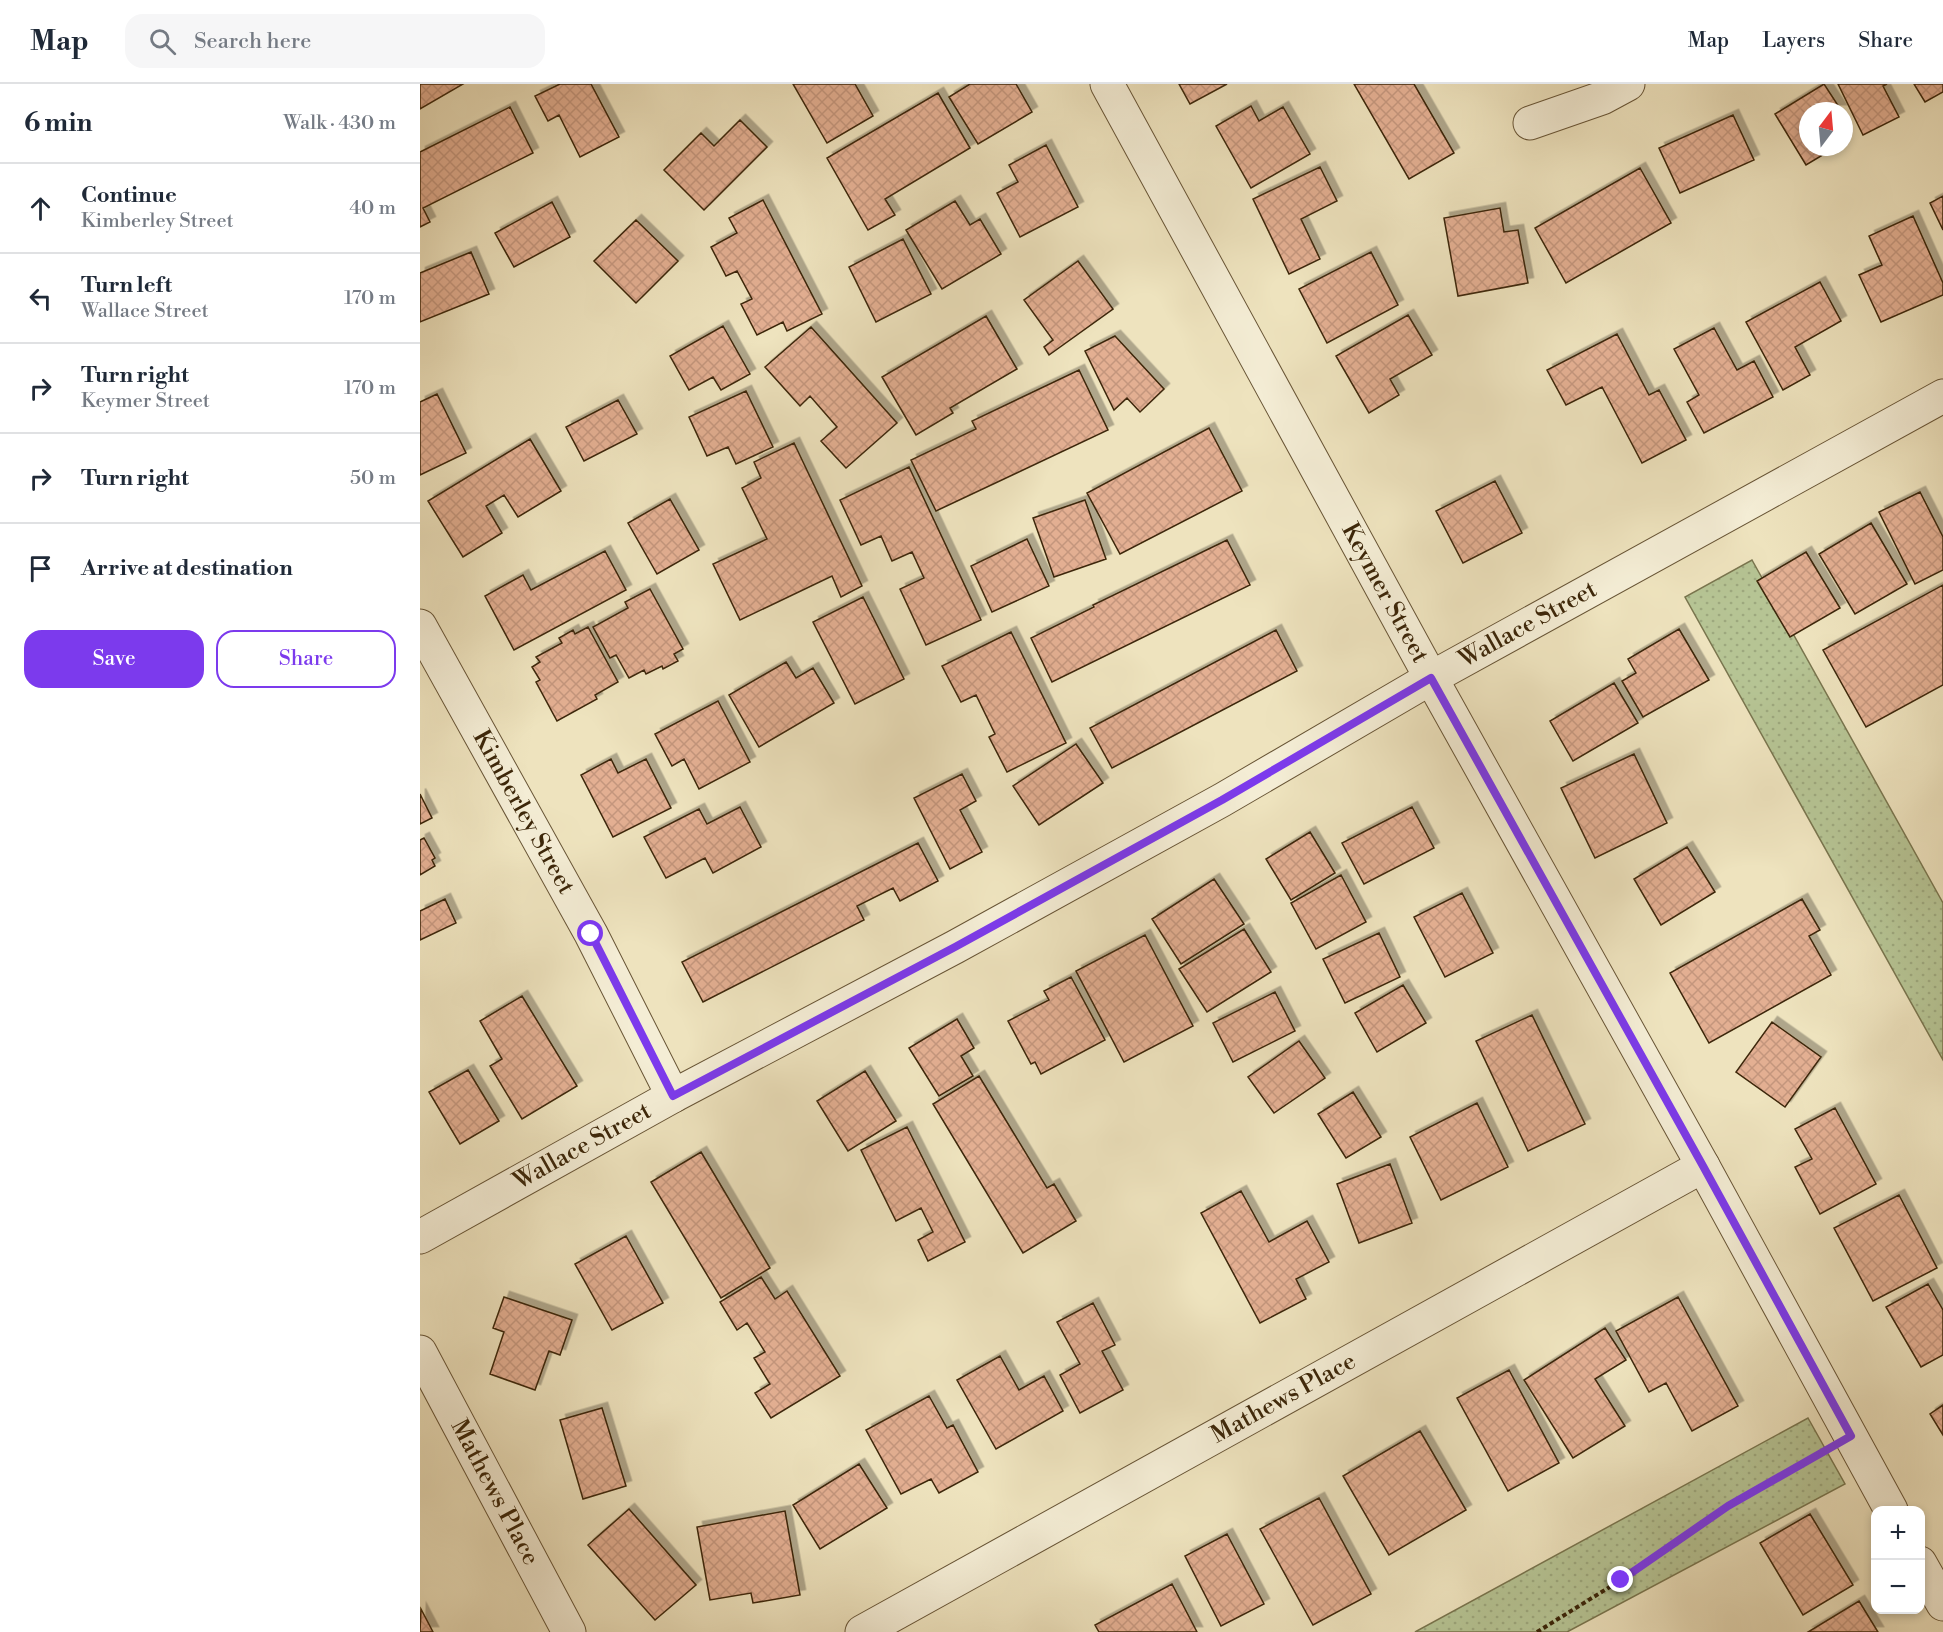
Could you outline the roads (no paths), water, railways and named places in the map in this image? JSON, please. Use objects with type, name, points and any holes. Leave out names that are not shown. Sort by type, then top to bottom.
[{"type":"street","name":"Keymer Street","points":[[1107,84],[1431,678],[1703,1166],[1889,1506]]},
{"type":"street","points":[[1530,123],[1602,98],[1628,84]]},
{"type":"street","name":"Wallace Street","points":[[420,1237],[673,1096],[955,947],[1222,800],[1431,678],[1943,396]]},
{"type":"street","name":"Kimberley Street","points":[[420,626],[591,934],[673,1096]]},
{"type":"street","name":"Mathews Place","points":[[862,1632],[1703,1166]]},
{"type":"street","name":"Mathews Place","points":[[420,1352],[569,1632]]},
{"type":"street","points":[[1925,1572],[1943,1604]]}]
